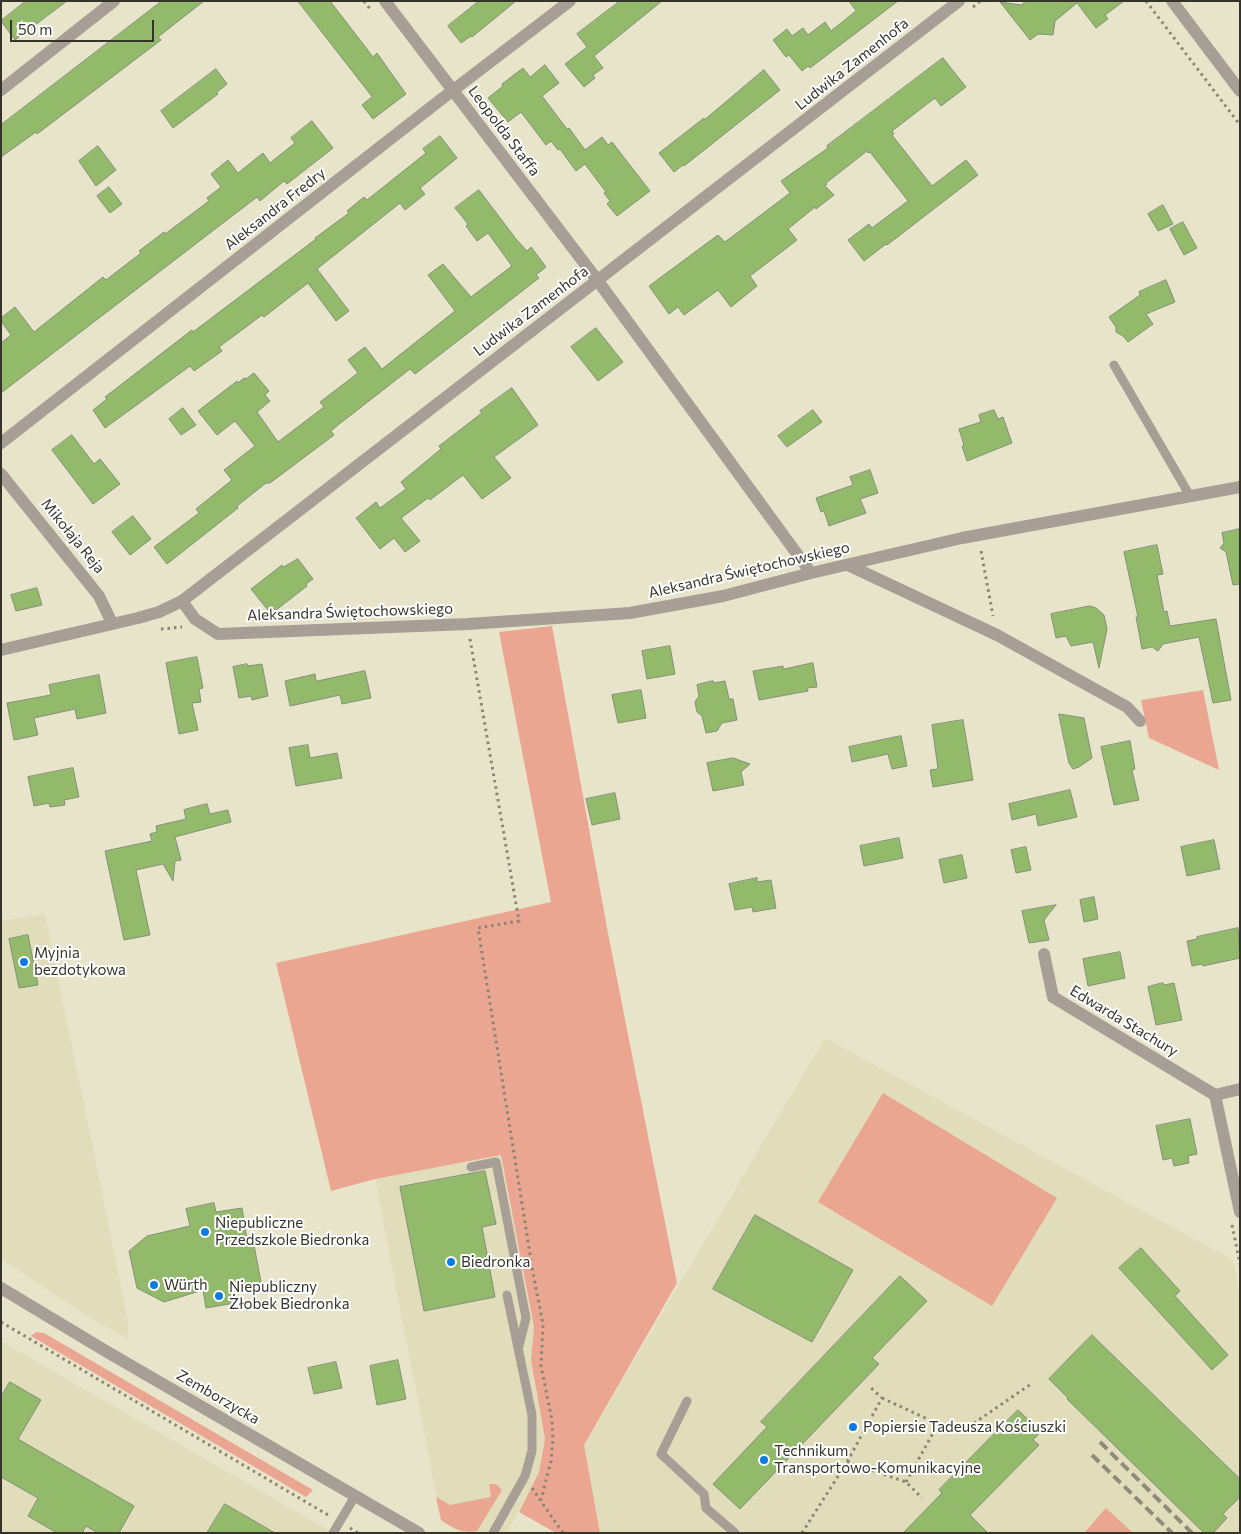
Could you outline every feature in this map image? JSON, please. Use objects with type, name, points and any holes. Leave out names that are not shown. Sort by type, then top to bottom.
[{"type":"street","points":[[1,90],[114,1]]},
{"type":"street","name":"Leopolda Staffa","points":[[385,1],[598,281],[811,573]]},
{"type":"street","name":"Aleksandra Fredry","points":[[1,444],[570,1]]},
{"type":"street","name":"Ludwika Zamenhofa","points":[[112,623],[160,612],[182,601],[959,1]]},
{"type":"street","points":[[1172,1],[1240,91]]},
{"type":"street","name":"Mikołaja Reja","points":[[1,474],[99,596],[112,623]]},
{"type":"street","name":"Aleksandra Świętochowskiego","points":[[182,601],[195,619],[218,634],[468,624],[630,613],[723,596],[811,573],[978,535],[1240,487]]},
{"type":"street","points":[[848,565],[997,635],[1127,707],[1140,721]]},
{"type":"street","points":[[1,650],[112,623]]},
{"type":"street","name":"Edwarda Stachury","points":[[1044,954],[1053,997],[1215,1095]]},
{"type":"street","points":[[1240,1089],[1215,1095],[1240,1212]]},
{"type":"street","name":"Zemborzycka","points":[[1,1288],[419,1533]]},
{"type":"lane","points":[[1114,365],[1190,496]]},
{"type":"lane","points":[[471,1167],[496,1162],[526,1318],[518,1348]]},
{"type":"lane","points":[[493,1533],[525,1476],[532,1451],[532,1415],[506,1294]]},
{"type":"lane","points":[[687,1401],[660,1454],[704,1494],[706,1508],[735,1533]]},
{"type":"lane","points":[[333,1533],[356,1496]]},
{"type":"path","points":[[1146,1],[1240,125]]},
{"type":"path","points":[[978,535],[997,635]]},
{"type":"path","points":[[468,624],[519,921],[478,928],[543,1324],[541,1366],[552,1420],[553,1440],[551,1460],[541,1500]]},
{"type":"path","points":[[1,1322],[358,1533]]},
{"type":"path","points":[[870,1387],[882,1398],[938,1424],[967,1428],[1031,1384]]},
{"type":"path","points":[[802,1533],[847,1462],[882,1398]]},
{"type":"path","points":[[906,1482],[938,1424]]},
{"type":"path","points":[[847,1462],[906,1482],[922,1498]]},
{"type":"path","points":[[525,1476],[563,1533]]},
{"type":"shaded area","points":[[552,626],[608,933],[677,1283],[584,1445],[600,1533],[556,1533],[519,1512],[539,1472],[545,1439],[531,1360],[534,1327],[501,1155],[375,1179],[331,1191],[276,963],[551,902],[499,632]]},
{"type":"shaded area","points":[[1203,690],[1219,770],[1149,738],[1141,700]]},
{"type":"shaded area","points":[[45,914],[128,1320],[128,1339],[87,1316],[1,1259],[1,921]]},
{"type":"shaded area","points":[[825,1038],[1233,1260],[1240,1296],[1240,1533],[600,1533],[584,1445]]},
{"type":"shaded area","points":[[883,1093],[1057,1198],[992,1306],[818,1202]]},
{"type":"shaded area","points":[[501,1155],[534,1327],[531,1360],[545,1439],[539,1472],[507,1533],[461,1533],[441,1520],[375,1179]]},
{"type":"shaded area","points":[[36,1332],[44,1333],[313,1490],[306,1497],[31,1336]]},
{"type":"shaded area","points":[[1,1341],[328,1530],[332,1533],[1,1533]]},
{"type":"shaded area","points":[[489,1484],[496,1484],[502,1490],[477,1531],[467,1532],[458,1530],[441,1520],[436,1497],[450,1505],[491,1497]]},
{"type":"shaded area","points":[[1106,1508],[1133,1533],[1084,1533]]},
{"type":"building","points":[[26,1],[67,1],[15,40],[1,21]]},
{"type":"building","points":[[162,1],[204,1],[158,37],[161,40],[37,134],[36,132],[1,157],[1,125]]},
{"type":"building","points":[[298,1],[330,1],[373,57],[377,53],[406,94],[373,119],[362,105],[372,97]]},
{"type":"building","points":[[479,1],[516,1],[472,37],[461,43],[448,26]]},
{"type":"building","points":[[620,1],[662,1],[594,56],[603,68],[593,75],[595,78],[584,87],[565,64],[587,47],[577,34]]},
{"type":"building","points":[[849,1],[898,1],[810,68],[808,66],[802,71],[789,55],[786,57],[773,40],[787,29],[792,36],[803,28],[808,35],[825,22],[831,31],[856,11]]},
{"type":"building","points":[[1026,1],[1124,1],[1105,15],[1108,19],[1096,28],[1077,3],[1055,21],[1053,35],[1038,34],[1030,40],[1000,2],[1021,5]]},
{"type":"building","points":[[943,58],[966,87],[941,106],[935,98],[892,131],[894,134],[892,135],[932,186],[966,160],[978,175],[864,261],[848,240],[869,224],[872,228],[908,201],[870,152],[868,153],[867,151],[826,183],[825,186],[834,195],[816,209],[815,207],[788,229],[797,240],[750,276],[757,286],[731,307],[718,290],[684,315],[678,307],[669,314],[649,286],[718,235],[725,242],[790,193],[781,181],[828,148],[827,146]]},
{"type":"building","points":[[545,65],[559,83],[542,96],[567,129],[569,128],[585,150],[602,137],[608,145],[612,142],[650,191],[617,216],[607,204],[610,201],[604,193],[606,192],[585,164],[576,171],[560,149],[558,150],[551,141],[546,145],[521,112],[508,122],[488,98],[503,86],[502,84],[523,68],[530,77]]},
{"type":"building","points":[[216,69],[227,84],[216,93],[218,94],[173,128],[161,111]]},
{"type":"building","points":[[764,70],[780,90],[674,172],[659,153],[705,119]]},
{"type":"building","points":[[312,121],[333,148],[287,184],[284,181],[260,201],[257,197],[1,393],[1,343],[11,335],[1,321],[1,318],[15,307],[34,332],[103,277],[106,280],[141,253],[139,251],[209,201],[207,198],[221,187],[211,174],[228,160],[238,173],[263,153],[270,163],[295,143],[291,138]]},
{"type":"building","points":[[440,136],[457,158],[420,188],[425,194],[405,210],[400,203],[317,269],[349,311],[336,321],[308,283],[264,317],[262,315],[219,347],[222,351],[194,371],[190,366],[105,428],[93,410],[107,399],[105,397],[316,239],[349,213],[347,211],[364,197],[367,200],[426,153],[423,149]]},
{"type":"building","points":[[98,146],[116,170],[96,186],[79,161]]},
{"type":"building","points":[[109,187],[122,204],[110,213],[97,196]]},
{"type":"building","points":[[479,190],[516,239],[527,251],[531,247],[546,267],[536,275],[539,278],[415,374],[410,369],[331,431],[334,435],[270,483],[266,483],[237,506],[238,508],[167,564],[154,547],[199,513],[196,509],[232,480],[224,470],[255,446],[235,421],[217,435],[198,411],[237,381],[238,383],[254,373],[269,391],[265,395],[270,401],[257,412],[278,442],[324,407],[320,402],[358,373],[348,360],[365,347],[382,369],[455,311],[428,275],[443,264],[471,297],[512,266],[488,233],[477,241],[466,226],[468,224],[455,208]]},
{"type":"building","points":[[1163,205],[1173,224],[1158,231],[1148,214]]},
{"type":"building","points":[[1183,222],[1197,248],[1184,255],[1170,229]]},
{"type":"building","points":[[1166,280],[1175,302],[1146,314],[1153,324],[1128,342],[1116,332],[1116,327],[1109,317],[1140,295],[1139,292]]},
{"type":"building","points":[[596,328],[623,362],[598,381],[571,347]]},
{"type":"building","points":[[512,388],[538,425],[494,457],[511,478],[482,499],[463,475],[430,500],[428,498],[401,518],[420,541],[405,552],[394,538],[380,549],[356,518],[376,502],[380,508],[406,489],[401,482],[441,449],[439,446],[482,413],[480,411]]},
{"type":"building","points":[[183,408],[196,425],[181,435],[169,419]]},
{"type":"building","points":[[813,410],[822,422],[787,447],[778,436]]},
{"type":"building","points":[[994,410],[998,419],[1003,417],[1012,443],[967,461],[959,429],[981,422],[979,415]]},
{"type":"building","points":[[72,435],[94,464],[100,459],[120,484],[93,504],[52,450]]},
{"type":"building","points":[[870,470],[878,493],[860,499],[866,513],[829,526],[824,511],[821,512],[816,498],[853,485],[850,477]]},
{"type":"building","points":[[133,516],[151,539],[130,555],[112,532]]},
{"type":"building","points":[[1240,529],[1240,584],[1233,585],[1226,552],[1220,548],[1224,543],[1222,533]]},
{"type":"building","points":[[1157,545],[1163,574],[1157,575],[1164,612],[1167,611],[1170,626],[1216,619],[1231,700],[1213,703],[1199,637],[1163,644],[1158,651],[1152,647],[1142,649],[1136,617],[1138,617],[1124,552]]},
{"type":"building","points":[[298,559],[313,579],[306,584],[307,586],[271,614],[251,589],[282,565],[283,567]]},
{"type":"building","points":[[37,588],[42,605],[16,611],[11,595]]},
{"type":"building","points":[[1090,606],[1096,608],[1104,615],[1107,629],[1099,668],[1093,642],[1071,646],[1066,636],[1056,638],[1051,614]]},
{"type":"building","points":[[670,646],[675,674],[647,679],[642,651]]},
{"type":"building","points":[[197,657],[203,688],[199,689],[201,702],[192,703],[198,730],[179,734],[166,663]]},
{"type":"building","points":[[813,663],[817,687],[807,688],[808,691],[759,700],[753,671],[783,666],[783,669]]},
{"type":"building","points":[[247,664],[248,666],[262,664],[268,696],[252,700],[251,696],[239,698],[233,667]]},
{"type":"building","points":[[365,671],[371,698],[342,704],[340,695],[290,706],[285,681],[315,674],[316,681]]},
{"type":"building","points":[[99,675],[106,713],[77,719],[75,709],[34,718],[38,735],[14,740],[7,703],[51,695],[49,685]]},
{"type":"building","points":[[713,681],[714,683],[725,681],[729,699],[733,699],[737,720],[722,723],[717,731],[706,733],[702,716],[697,712],[695,702],[699,696],[697,685]]},
{"type":"building","points":[[641,690],[646,718],[618,723],[612,695]]},
{"type":"building","points":[[1059,714],[1084,718],[1092,758],[1073,769],[1069,763]]},
{"type":"building","points":[[963,720],[973,780],[933,787],[930,770],[938,769],[932,725]]},
{"type":"building","points":[[901,736],[907,766],[892,769],[888,754],[852,762],[849,747]]},
{"type":"building","points":[[1130,741],[1135,769],[1132,770],[1139,800],[1114,805],[1101,747]]},
{"type":"building","points":[[308,745],[310,758],[337,753],[342,778],[296,786],[289,748]]},
{"type":"building","points":[[733,758],[750,764],[741,772],[744,785],[713,791],[707,763]]},
{"type":"building","points":[[73,768],[79,797],[64,800],[65,805],[50,807],[49,803],[34,806],[28,777]]},
{"type":"building","points":[[1070,790],[1077,817],[1038,826],[1036,814],[1012,820],[1009,804]]},
{"type":"building","points":[[615,793],[620,819],[592,825],[586,799]]},
{"type":"building","points":[[207,804],[210,814],[228,810],[231,822],[175,837],[181,860],[175,861],[173,881],[163,864],[136,870],[150,935],[124,940],[105,851],[152,841],[150,834],[157,832],[156,826],[186,819],[184,810]]},
{"type":"building","points":[[899,838],[903,858],[864,866],[860,846]]},
{"type":"building","points":[[1214,840],[1220,869],[1187,876],[1181,847]]},
{"type":"building","points":[[1026,847],[1031,870],[1016,873],[1011,850]]},
{"type":"building","points":[[962,855],[967,878],[944,883],[939,860]]},
{"type":"building","points":[[757,878],[757,882],[771,880],[776,908],[753,912],[752,907],[735,910],[729,884]]},
{"type":"building","points":[[1094,897],[1098,919],[1084,922],[1080,900]]},
{"type":"building","points":[[1056,905],[1044,920],[1049,940],[1029,943],[1022,911]]},
{"type":"building","points":[[1238,928],[1240,958],[1203,966],[1202,964],[1192,966],[1187,941]]},
{"type":"building","name":"Myjnia bezdotykowa","points":[[28,935],[38,985],[19,988],[9,939]]},
{"type":"building","points":[[1120,952],[1125,978],[1088,986],[1083,959]]},
{"type":"building","points":[[1163,983],[1164,985],[1174,983],[1182,1020],[1156,1025],[1148,987]]},
{"type":"building","points":[[1190,1119],[1197,1154],[1188,1156],[1189,1163],[1174,1166],[1172,1158],[1163,1160],[1156,1126]]},
{"type":"building","name":"Biedronka","points":[[485,1171],[496,1224],[482,1227],[495,1297],[424,1311],[400,1187]]},
{"type":"building","points":[[214,1203],[216,1212],[242,1208],[248,1246],[254,1245],[261,1282],[232,1287],[235,1303],[206,1308],[203,1290],[164,1302],[137,1288],[129,1251],[147,1236],[190,1226],[186,1209]]},
{"type":"building","points":[[755,1215],[853,1270],[812,1342],[713,1289]]},
{"type":"building","points":[[1141,1248],[1180,1291],[1175,1296],[1228,1355],[1212,1370],[1119,1268]]},
{"type":"building","points":[[900,1276],[927,1301],[872,1358],[879,1364],[740,1509],[713,1484],[767,1427],[761,1422]]},
{"type":"building","points":[[1092,1335],[1240,1479],[1240,1497],[1223,1514],[1227,1518],[1213,1533],[1204,1533],[1067,1399],[1049,1379]]},
{"type":"building","points":[[398,1360],[406,1399],[377,1405],[370,1366]]},
{"type":"building","points":[[336,1362],[342,1388],[314,1394],[308,1368]]},
{"type":"building","points":[[10,1382],[41,1400],[18,1439],[134,1506],[119,1533],[98,1533],[86,1526],[82,1533],[57,1533],[28,1516],[38,1498],[1,1477],[1,1397]]},
{"type":"building","points":[[1018,1410],[1041,1432],[1033,1440],[1039,1445],[970,1515],[988,1533],[903,1533],[942,1493],[939,1490]]},
{"type":"building","points":[[225,1504],[275,1533],[207,1533]]},
{"type":"railway","points":[[1100,1442],[1192,1533]]},
{"type":"railway","points":[[1092,1455],[1172,1533]]},
{"type":"place","name":"Myjnia bezdotykowa","points":[[24,962]]},
{"type":"place","name":"Niepubliczne Przedszkole Biedronka","points":[[205,1232]]},
{"type":"place","name":"Biedronka","points":[[451,1262]]},
{"type":"place","name":"Würth","points":[[154,1285]]},
{"type":"place","name":"Niepubliczny Żłobek Biedronka","points":[[219,1296]]},
{"type":"place","name":"Popiersie Tadeusza Kościuszki","points":[[853,1427]]},
{"type":"place","name":"Technikum Transportowo-Komunikacyjne","points":[[764,1460]]}]
